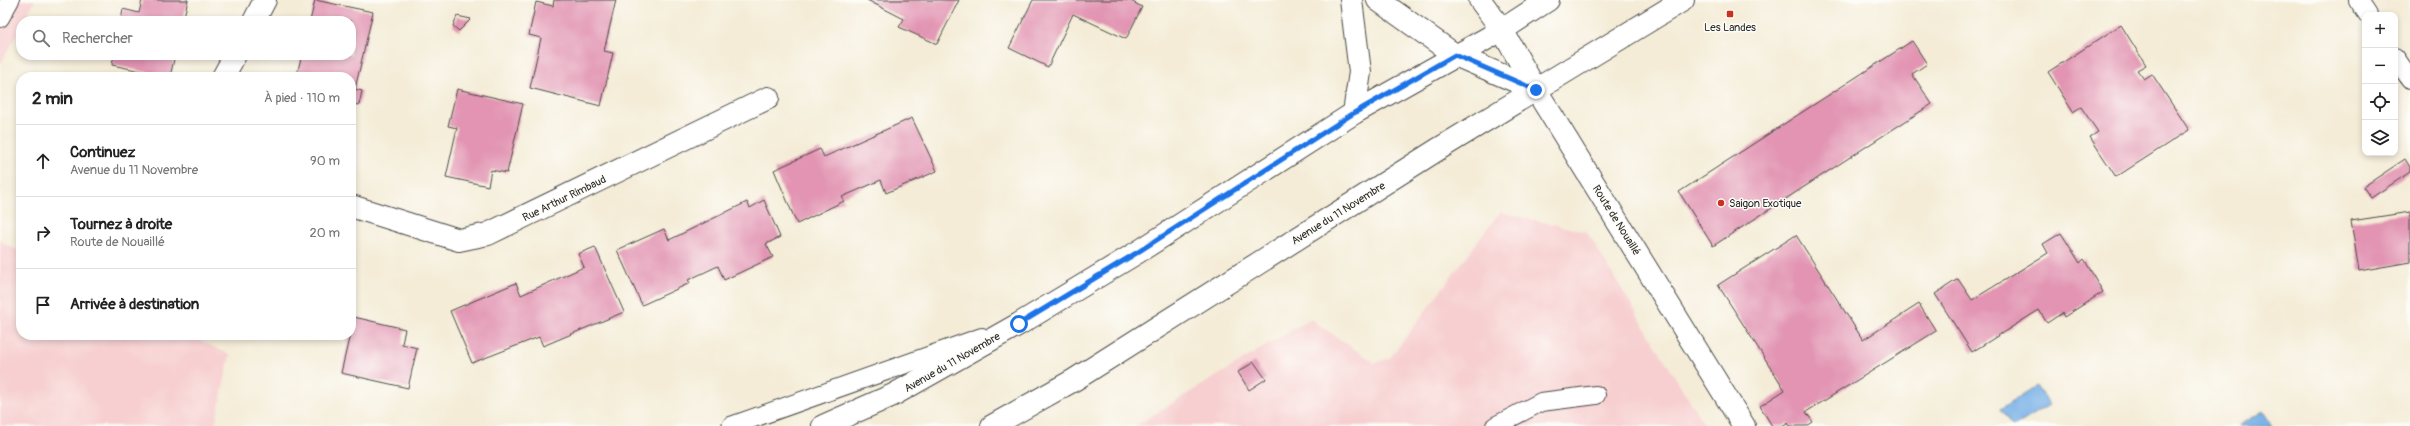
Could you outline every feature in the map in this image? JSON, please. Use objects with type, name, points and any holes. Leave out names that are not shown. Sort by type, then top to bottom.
[{"type":"main road","points":[[257,16],[265,0]]},
{"type":"main road","points":[[1351,0],[1360,72],[1354,113]]},
{"type":"main road","points":[[1378,0],[1398,17],[1455,55],[1536,90]]},
{"type":"main road","name":"Route de Nouaillé","points":[[1480,0],[1502,30],[1536,90],[1744,426]]},
{"type":"main road","name":"Avenue du 11 Novembre","points":[[823,426],[893,395],[1019,324],[1138,252],[1354,113],[1502,30],[1548,0]]},
{"type":"main road","name":"Avenue du 11 Novembre","points":[[992,426],[1074,380],[1437,150],[1683,0]]},
{"type":"main road","points":[[226,72],[232,60]]},
{"type":"main road","name":"Rue Arthur Rimbaud","points":[[356,208],[459,240],[488,234],[768,98]]},
{"type":"lane","points":[[0,18],[10,0]]},
{"type":"lane","points":[[2358,0],[2366,12]]},
{"type":"lane","points":[[2398,62],[2410,80]]},
{"type":"lane","points":[[731,426],[1019,324]]},
{"type":"lane","points":[[1495,426],[1541,402],[1596,395]]},
{"type":"shaded area","points":[[0,0],[35,0],[27,16],[16,16],[16,35],[0,65]]},
{"type":"shaded area","points":[[1500,212],[1587,232],[1705,426],[1135,426],[1310,319],[1375,363],[1390,358]]},
{"type":"shaded area","points":[[0,241],[16,249],[16,340],[199,340],[230,355],[215,426],[0,426]]},
{"type":"water","points":[[2036,386],[2049,405],[2015,426],[2012,426],[2000,409]]},
{"type":"water","points":[[2262,411],[2272,426],[2238,426]]},
{"type":"building","points":[[142,0],[188,0],[184,16],[122,16],[123,9],[139,13]]},
{"type":"building","points":[[315,0],[373,12],[356,85],[356,72],[297,72],[301,60],[356,60],[356,16],[311,16]]},
{"type":"building","points":[[554,0],[616,0],[604,51],[613,53],[601,106],[530,88],[541,38],[529,35],[536,2],[553,6]]},
{"type":"building","points":[[867,0],[959,0],[937,44],[899,27],[904,19]]},
{"type":"building","points":[[1033,0],[1129,0],[1142,7],[1126,39],[1073,14],[1048,67],[1009,48]]},
{"type":"building","points":[[457,16],[471,19],[459,31],[453,26]]},
{"type":"building","points":[[2121,25],[2146,65],[2137,70],[2144,79],[2152,74],[2189,130],[2116,177],[2090,137],[2098,132],[2081,107],[2073,112],[2048,72]]},
{"type":"building","points":[[1912,41],[1927,64],[1912,74],[1932,104],[1713,246],[1679,192]]},
{"type":"building","points":[[113,60],[174,60],[171,72],[146,72],[112,65]]},
{"type":"building","points":[[356,89],[362,91],[359,105],[356,105]]},
{"type":"building","points":[[457,89],[523,104],[507,173],[491,170],[488,186],[446,177],[457,128],[448,126]]},
{"type":"building","points":[[912,118],[937,171],[886,193],[881,180],[842,197],[844,201],[797,224],[774,170],[820,149],[824,157]]},
{"type":"building","points":[[2405,159],[2410,167],[2410,172],[2371,198],[2363,187]]},
{"type":"building","points":[[764,200],[780,237],[766,244],[773,257],[724,280],[718,266],[688,280],[690,283],[642,305],[617,250],[664,229],[669,240],[747,202],[750,208]]},
{"type":"building","points":[[2410,212],[2410,262],[2359,271],[2351,221]]},
{"type":"building","points":[[2061,233],[2080,263],[2084,259],[2103,292],[2064,317],[2062,313],[2047,323],[2039,310],[1972,352],[1935,294],[1958,279],[1972,300],[2048,253],[2043,244]]},
{"type":"building","points":[[1796,235],[1863,340],[1919,304],[1936,331],[1806,412],[1813,422],[1807,426],[1790,426],[1788,423],[1784,426],[1772,426],[1760,406],[1785,390],[1718,285]]},
{"type":"building","points":[[595,247],[624,312],[543,346],[539,337],[472,363],[450,311],[516,283],[521,295],[584,267],[578,254]]},
{"type":"building","points":[[356,317],[405,329],[402,344],[417,348],[408,388],[341,373],[349,340],[356,340]]},
{"type":"building","points":[[1254,362],[1266,379],[1249,390],[1238,372]]},
{"type":"place","name":"Les Landes","points":[[1730,14]]},
{"type":"place","name":"Saigon Exotique","points":[[1721,203]]},
{"type":"route","points":[[1019,324],[1138,252],[1354,113],[1455,55],[1536,90]]}]
